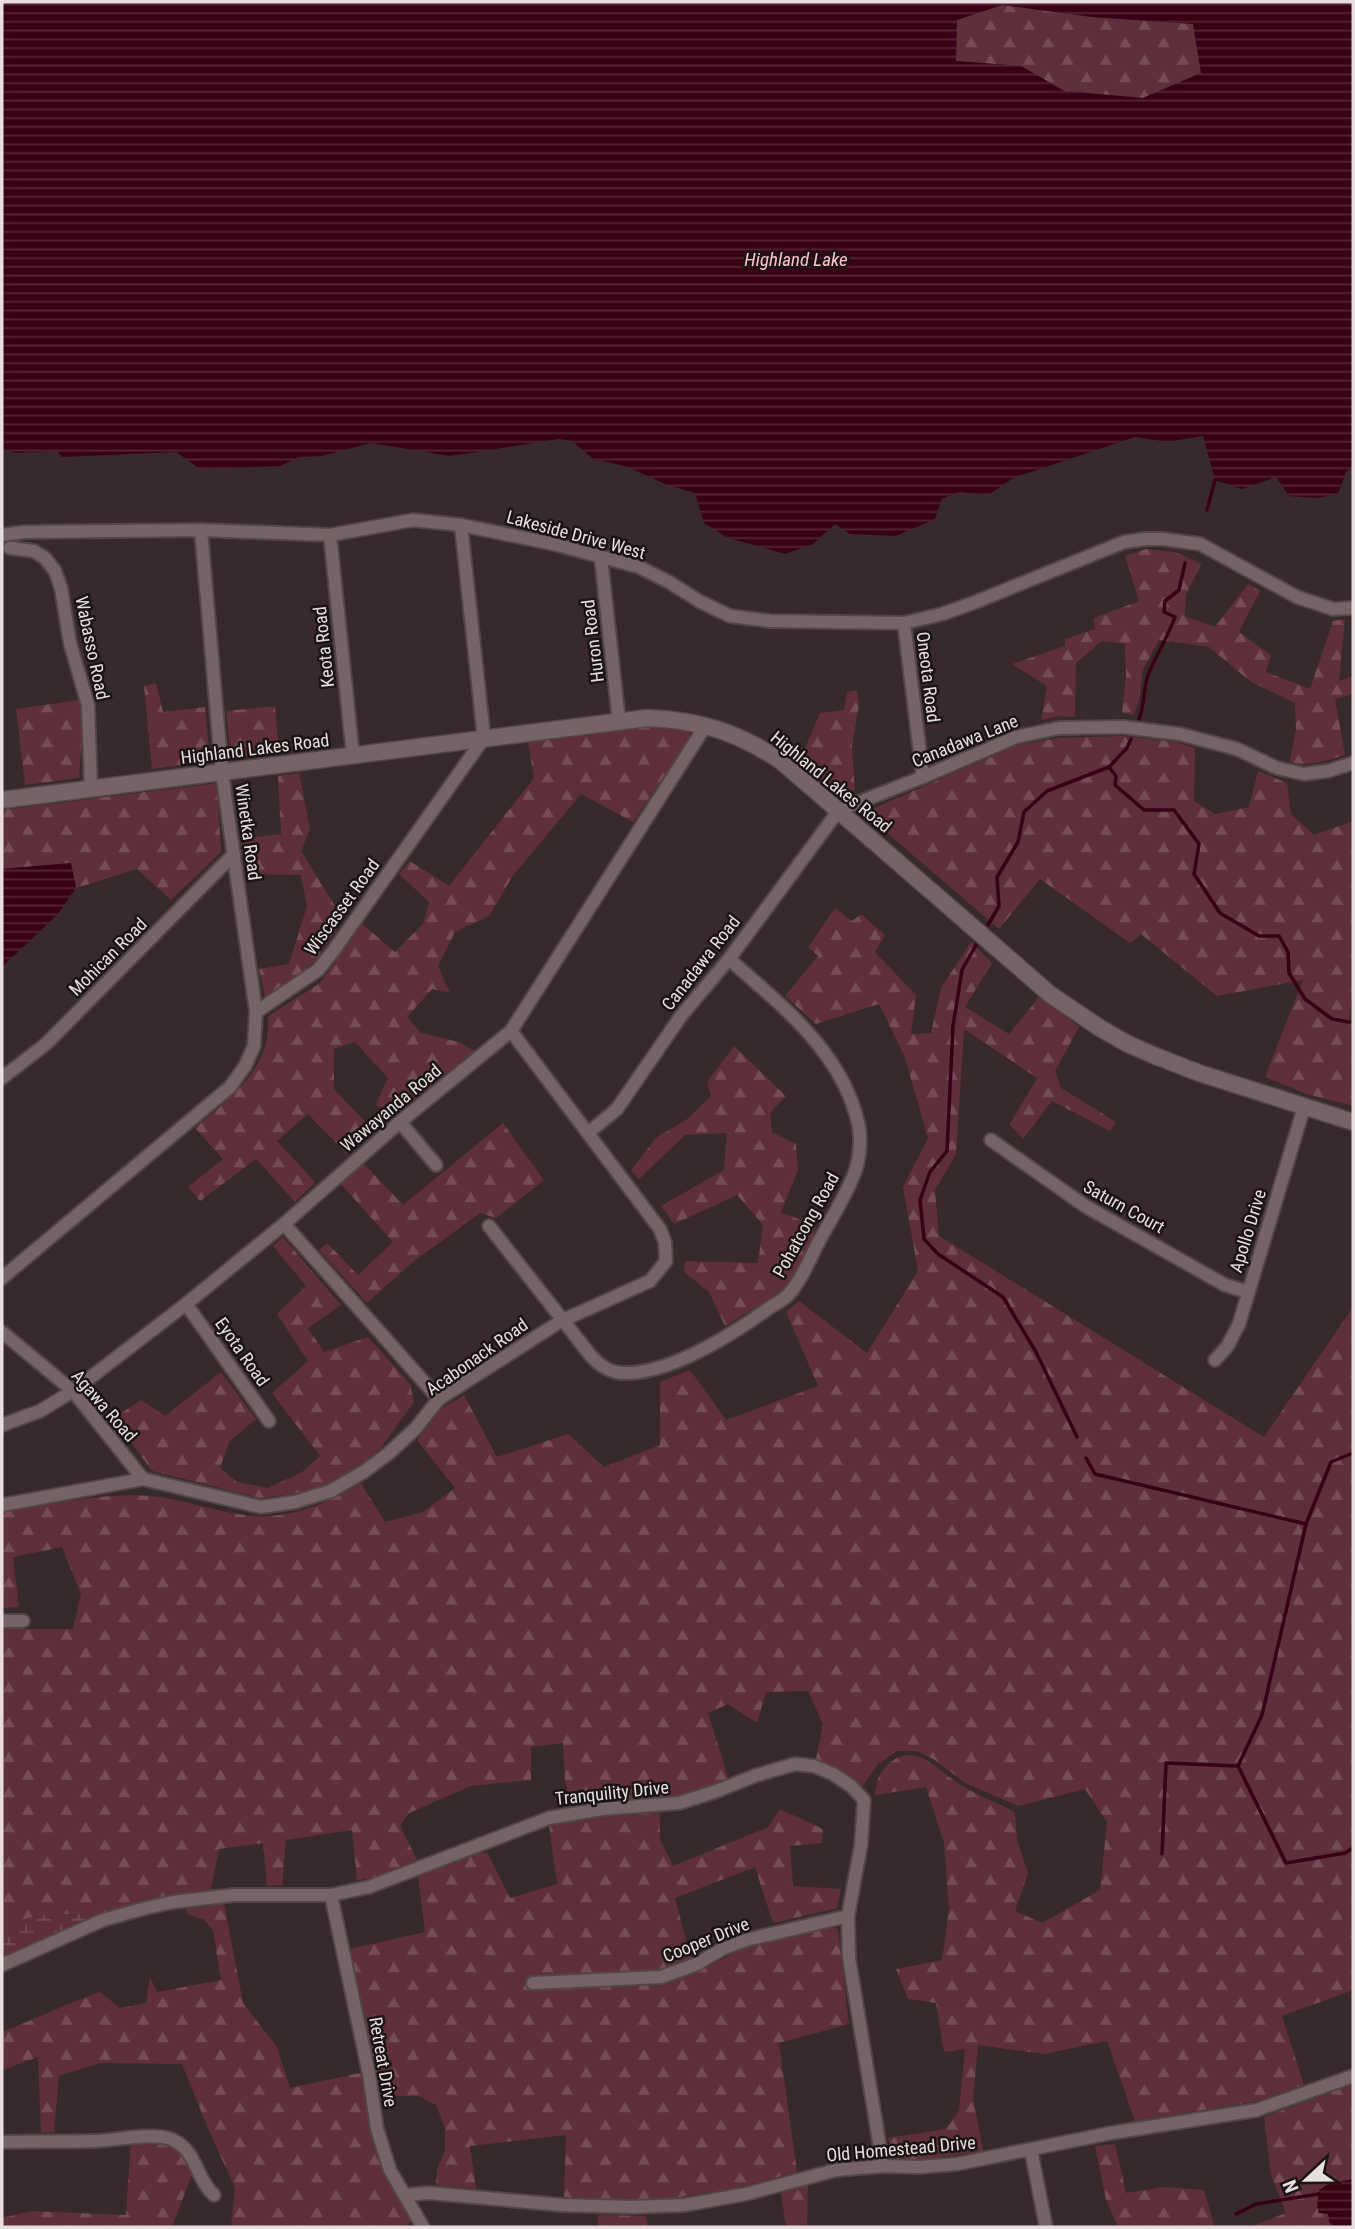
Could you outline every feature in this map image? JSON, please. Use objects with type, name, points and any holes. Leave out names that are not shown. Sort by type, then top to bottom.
[{"type":"street","name":"Lakeside Drive West","points":[[2,535],[24,531],[201,530],[330,535],[413,520],[461,524],[554,544],[639,568],[730,616],[770,621],[904,623],[942,614],[1124,542],[1145,539],[1200,544],[1297,597],[1333,609],[1353,608]]},
{"type":"street","points":[[461,524],[484,738]]},
{"type":"street","name":"Winetka Road","points":[[201,530],[222,773],[256,1012]]},
{"type":"street","points":[[6,552],[24,531]]},
{"type":"street","name":"Keota Road","points":[[330,535],[353,756]]},
{"type":"street","name":"Wabasso Road","points":[[6,552],[34,551],[45,558],[55,571],[61,587],[70,643],[88,705],[90,788]]},
{"type":"street","name":"Huron Road","points":[[601,558],[619,721]]},
{"type":"street","name":"Oneota Road","points":[[904,623],[923,777]]},
{"type":"street","name":"Highland Lakes Road","points":[[2,800],[647,718],[667,718],[706,725],[741,737],[781,761],[1051,995],[1100,1028],[1126,1043],[1183,1067],[1353,1122]]},
{"type":"street","name":"Wawayanda Road","points":[[2,1425],[40,1411],[73,1391],[186,1304],[511,1031],[706,725]]},
{"type":"street","name":"Canadawa Lane","points":[[839,810],[1016,737],[1059,728],[1123,727],[1180,734],[1237,749],[1277,768],[1304,774],[1328,771],[1353,763]]},
{"type":"street","name":"Wiscasset Road","points":[[256,1012],[317,970],[334,950],[484,738]]},
{"type":"street","name":"Canadawa Road","points":[[587,1133],[617,1109],[681,1016],[729,959],[839,810]]},
{"type":"street","name":"Mohican Road","points":[[2,1078],[46,1044],[233,854]]},
{"type":"street","name":"Pohatcong Road","points":[[489,1226],[561,1321],[599,1365],[618,1373],[653,1369],[706,1348],[746,1325],[788,1295],[848,1187],[860,1148],[859,1128],[850,1098],[836,1069],[816,1040],[729,959]]},
{"type":"street","points":[[2,1278],[230,1087],[254,1046],[256,1012]]},
{"type":"street","name":"Acabonack Road","points":[[2,1505],[143,1479],[261,1507],[296,1502],[331,1491],[389,1453],[415,1429],[439,1399],[561,1321],[640,1286],[656,1275],[666,1261],[666,1242],[660,1229],[511,1031]]},
{"type":"street","name":"Apollo Drive","points":[[1215,1360],[1227,1347],[1239,1324],[1304,1107]]},
{"type":"street","points":[[400,1122],[436,1165]]},
{"type":"street","name":"Saturn Court","points":[[991,1140],[1085,1206],[1225,1285],[1248,1292]]},
{"type":"street","points":[[284,1224],[439,1399]]},
{"type":"street","name":"Eyota Road","points":[[186,1304],[269,1421]]},
{"type":"street","name":"Agawa Road","points":[[2,1332],[73,1391],[143,1479]]},
{"type":"street","points":[[2,1621],[23,1620]]},
{"type":"street","name":"Tranquility Drive","points":[[2,1965],[103,1920],[146,1908],[234,1895],[331,1895],[369,1887],[549,1818],[602,1809],[679,1803],[795,1764],[814,1766],[851,1786],[864,1800],[861,1845],[848,1916],[849,1958],[883,2166]]},
{"type":"street","name":"Retreat Drive","points":[[331,1895],[369,2074],[377,2129],[390,2170],[423,2227]]},
{"type":"street","name":"Cooper Drive","points":[[533,1983],[661,1977],[697,1964],[722,1949],[746,1940],[848,1916]]},
{"type":"street","name":"Old Homestead Drive","points":[[405,2195],[429,2193],[562,2204],[656,2207],[685,2205],[746,2194],[836,2170],[957,2164],[1111,2133],[1257,2110],[1353,2076]]},
{"type":"street","points":[[2,2142],[98,2141],[131,2137],[173,2139],[189,2152],[204,2186],[214,2195]]},
{"type":"street","points":[[1031,2150],[1046,2227]]},
{"type":"green space","points":[[1002,5],[1092,17],[1193,24],[1201,73],[1143,98],[1064,91],[1021,66],[956,61],[957,20]]},
{"type":"green space","points":[[1146,549],[1175,552],[1201,564],[1186,595],[1185,616],[1215,627],[1248,584],[1260,591],[1239,632],[1271,655],[1266,672],[1310,689],[1333,621],[1345,619],[1339,681],[1353,676],[1353,694],[1335,699],[1345,755],[1311,764],[1290,762],[1296,729],[1295,703],[1251,682],[1209,647],[1159,640],[1143,670],[1134,715],[1122,713],[1126,675],[1125,644],[1102,641],[1076,663],[1075,717],[1060,716],[1041,720],[1047,686],[1012,664],[1065,646],[1065,639],[1095,629],[1094,618],[1139,601],[1125,556]]},
{"type":"green space","points":[[156,683],[163,712],[205,707],[210,761],[152,769],[144,686]]},
{"type":"green space","points":[[857,690],[859,704],[852,746],[855,790],[842,796],[800,760],[820,713],[844,710],[847,692]]},
{"type":"green space","points":[[79,700],[83,726],[79,778],[25,785],[16,709]]},
{"type":"green space","points":[[275,706],[279,752],[231,758],[226,711]]},
{"type":"green space","points":[[648,727],[688,730],[691,737],[633,822],[581,794],[512,877],[489,916],[455,932],[438,966],[450,993],[432,989],[407,1017],[421,1033],[459,1042],[474,1051],[390,1119],[376,1104],[388,1078],[355,1042],[334,1049],[334,1089],[372,1129],[347,1154],[308,1114],[277,1141],[315,1182],[295,1202],[256,1159],[200,1201],[188,1187],[223,1159],[195,1128],[237,1091],[254,1069],[266,1044],[268,1016],[320,983],[362,924],[395,952],[423,924],[429,902],[399,874],[410,861],[449,886],[534,778],[528,742]]},
{"type":"green space","points":[[1122,736],[1176,742],[1195,748],[1194,801],[1215,814],[1249,807],[1258,771],[1287,783],[1291,814],[1314,835],[1353,821],[1353,979],[1349,1022],[1353,1026],[1353,1106],[1307,1094],[1265,1077],[1303,980],[1217,996],[1141,934],[1130,943],[1040,879],[999,929],[872,820],[874,808],[1018,745],[1058,738]]},
{"type":"green space","points":[[299,773],[310,829],[301,851],[343,919],[315,961],[291,982],[265,997],[259,969],[289,964],[307,906],[301,875],[247,874],[240,839],[281,834],[278,776]]},
{"type":"green space","points":[[217,783],[221,852],[171,900],[137,869],[76,888],[71,863],[2,869],[2,810]]},
{"type":"green space","points":[[835,908],[852,921],[861,914],[885,935],[875,952],[916,995],[911,1034],[931,1033],[941,988],[971,942],[992,963],[965,1007],[1009,1034],[1040,996],[1079,1027],[1055,1071],[1061,1088],[1116,1122],[1110,1131],[1052,1101],[1023,1139],[1010,1124],[1037,1078],[964,1029],[956,1154],[935,1190],[939,1236],[1264,1437],[1353,1307],[1353,1990],[1282,2016],[1304,2085],[1258,2101],[1135,2121],[1107,2041],[1044,2054],[978,2045],[973,2098],[983,2151],[918,2160],[898,2158],[888,2138],[946,2129],[959,2111],[965,2049],[944,2052],[936,2003],[908,1999],[896,1969],[942,1960],[949,1909],[944,1843],[926,1787],[875,1795],[881,1773],[887,1765],[901,1756],[919,1757],[968,1789],[1015,1812],[1017,1840],[1028,1873],[1015,1911],[1042,1923],[1100,1890],[1107,1822],[1085,1789],[1018,1806],[965,1783],[935,1760],[916,1751],[897,1751],[878,1764],[862,1787],[816,1759],[823,1724],[808,1691],[766,1692],[757,1723],[728,1704],[708,1713],[729,1780],[681,1795],[571,1805],[565,1781],[563,1743],[531,1747],[531,1780],[471,1786],[409,1813],[400,1826],[417,1860],[372,1878],[357,1880],[352,1830],[286,1840],[282,1885],[267,1886],[263,1843],[219,1849],[211,1890],[100,1915],[48,1914],[2,1924],[2,1629],[73,1629],[81,1594],[62,1547],[13,1557],[19,1607],[2,1608],[2,1512],[76,1500],[134,1495],[186,1502],[245,1515],[276,1515],[320,1504],[361,1483],[385,1522],[423,1512],[455,1488],[417,1440],[442,1408],[464,1395],[497,1457],[568,1434],[604,1467],[660,1445],[660,1382],[690,1370],[726,1420],[818,1386],[786,1312],[799,1301],[867,1353],[918,1271],[903,1187],[928,1138],[904,1055],[879,1004],[816,1024],[785,996],[818,956],[808,947]]},
{"type":"green space","points":[[734,1046],[786,1096],[770,1113],[772,1132],[796,1144],[798,1170],[781,1212],[816,1226],[807,1255],[782,1291],[725,1326],[709,1292],[684,1272],[685,1261],[758,1263],[763,1225],[737,1195],[674,1224],[661,1206],[724,1170],[727,1133],[685,1135],[639,1179],[631,1170],[657,1137],[686,1120],[711,1096],[707,1082]]},
{"type":"green space","points":[[503,1123],[544,1180],[496,1218],[480,1213],[414,1261],[367,1303],[319,1250],[327,1243],[358,1275],[393,1242],[340,1183],[363,1163],[403,1205]]},
{"type":"green space","points":[[283,1237],[341,1305],[308,1328],[324,1352],[368,1337],[410,1384],[414,1402],[381,1448],[362,1464],[329,1484],[293,1494],[260,1498],[152,1471],[114,1418],[141,1400],[165,1416],[221,1372],[256,1419],[229,1442],[220,1468],[237,1482],[268,1488],[302,1472],[320,1456],[272,1393],[308,1361],[277,1314],[306,1286],[273,1246]]},
{"type":"green space","points":[[780,1809],[823,1829],[822,1843],[790,1846],[793,1886],[841,1889],[837,1908],[773,1923],[755,1867],[675,1898],[690,1956],[705,1968],[746,1947],[826,1926],[838,1929],[849,2024],[779,2043],[797,2172],[733,2189],[652,2201],[564,2197],[566,2135],[470,2146],[476,2189],[436,2185],[437,2169],[445,2151],[445,2128],[436,2105],[419,2096],[378,2096],[350,1949],[425,1932],[418,1877],[466,1855],[487,1852],[510,1898],[557,1884],[549,1826],[574,1819],[660,1813],[660,1839],[673,1866],[768,1827]]},
{"type":"green space","points":[[224,1903],[243,2003],[277,2047],[290,2088],[364,2072],[379,2159],[412,2221],[404,2227],[231,2227],[235,2188],[182,2064],[100,2063],[59,2076],[54,2132],[41,2133],[38,2057],[2,2070],[2,2032],[100,1992],[120,2008],[146,2003],[150,1977],[157,1992],[221,1980],[213,1930],[203,1919],[188,1915],[186,1909]]},
{"type":"green space","points":[[48,1914],[100,1915],[2,1958],[2,1924]]},
{"type":"green space","points":[[1353,2084],[1353,2227],[1249,2227],[1286,2213],[1271,2175],[1264,2117]]},
{"type":"green space","points":[[131,2137],[173,2139],[196,2164],[172,2227],[2,2227],[2,2218],[31,2211],[126,2215]]},
{"type":"green space","points":[[1115,2144],[1126,2193],[1164,2187],[1204,2190],[1214,2225],[1118,2227],[1106,2200],[1095,2146]]},
{"type":"green space","points":[[808,2185],[807,2227],[786,2227],[781,2193]]},
{"type":"green space","points":[[598,2215],[646,2216],[648,2227],[598,2227]]},
{"type":"water","name":"Highland Lake","points":[[2,2],[1353,2],[1353,466],[1346,472],[1338,494],[1317,498],[1289,496],[1276,477],[1242,489],[1215,480],[1203,436],[1168,442],[1135,437],[1013,478],[988,495],[958,492],[942,499],[935,519],[896,536],[850,534],[835,524],[813,544],[785,554],[728,538],[704,523],[695,493],[665,484],[628,467],[592,458],[572,441],[559,439],[450,456],[371,443],[321,456],[299,457],[280,466],[200,469],[176,452],[62,457],[57,451],[15,453],[2,449]],"holes":[[[1002,5],[1092,17],[1193,24],[1201,73],[1143,98],[1064,91],[1021,66],[956,61],[957,20]]]},
{"type":"water","points":[[71,863],[76,888],[58,914],[2,967],[2,869]]},
{"type":"water","points":[[1353,2179],[1353,2227],[1335,2227],[1329,2222],[1328,2214],[1319,2213],[1319,2190],[1328,2184]]},
{"type":"waterway","points":[[1207,510],[1215,480]]},
{"type":"waterway","points":[[1139,719],[1148,675],[1175,617],[1164,612],[1165,601],[1179,590],[1185,563]]},
{"type":"waterway","points":[[988,925],[999,906],[997,877],[1018,842],[1024,812],[1047,791],[1109,767],[1127,748],[1131,739]]},
{"type":"waterway","points":[[1109,767],[1116,776],[1115,785],[1144,810],[1174,810],[1199,844],[1194,874],[1220,913],[1259,936],[1279,936],[1288,952],[1289,973],[1305,999],[1332,1019],[1349,1022]]},
{"type":"waterway","points":[[976,945],[962,970],[953,1026],[947,1151],[930,1172],[920,1200],[924,1239],[938,1254],[1003,1297],[1036,1352],[1077,1437]]},
{"type":"waterway","points":[[1306,1524],[1331,1462],[1353,1453]]},
{"type":"waterway","points":[[1086,1458],[1095,1474],[1306,1524],[1262,1715],[1238,1766],[1166,1763],[1162,1854]]},
{"type":"waterway","points":[[1238,1766],[1286,1863],[1345,1853],[1353,1848]]},
{"type":"waterway","points":[[1236,2214],[1256,2204],[1319,2194]]}]
